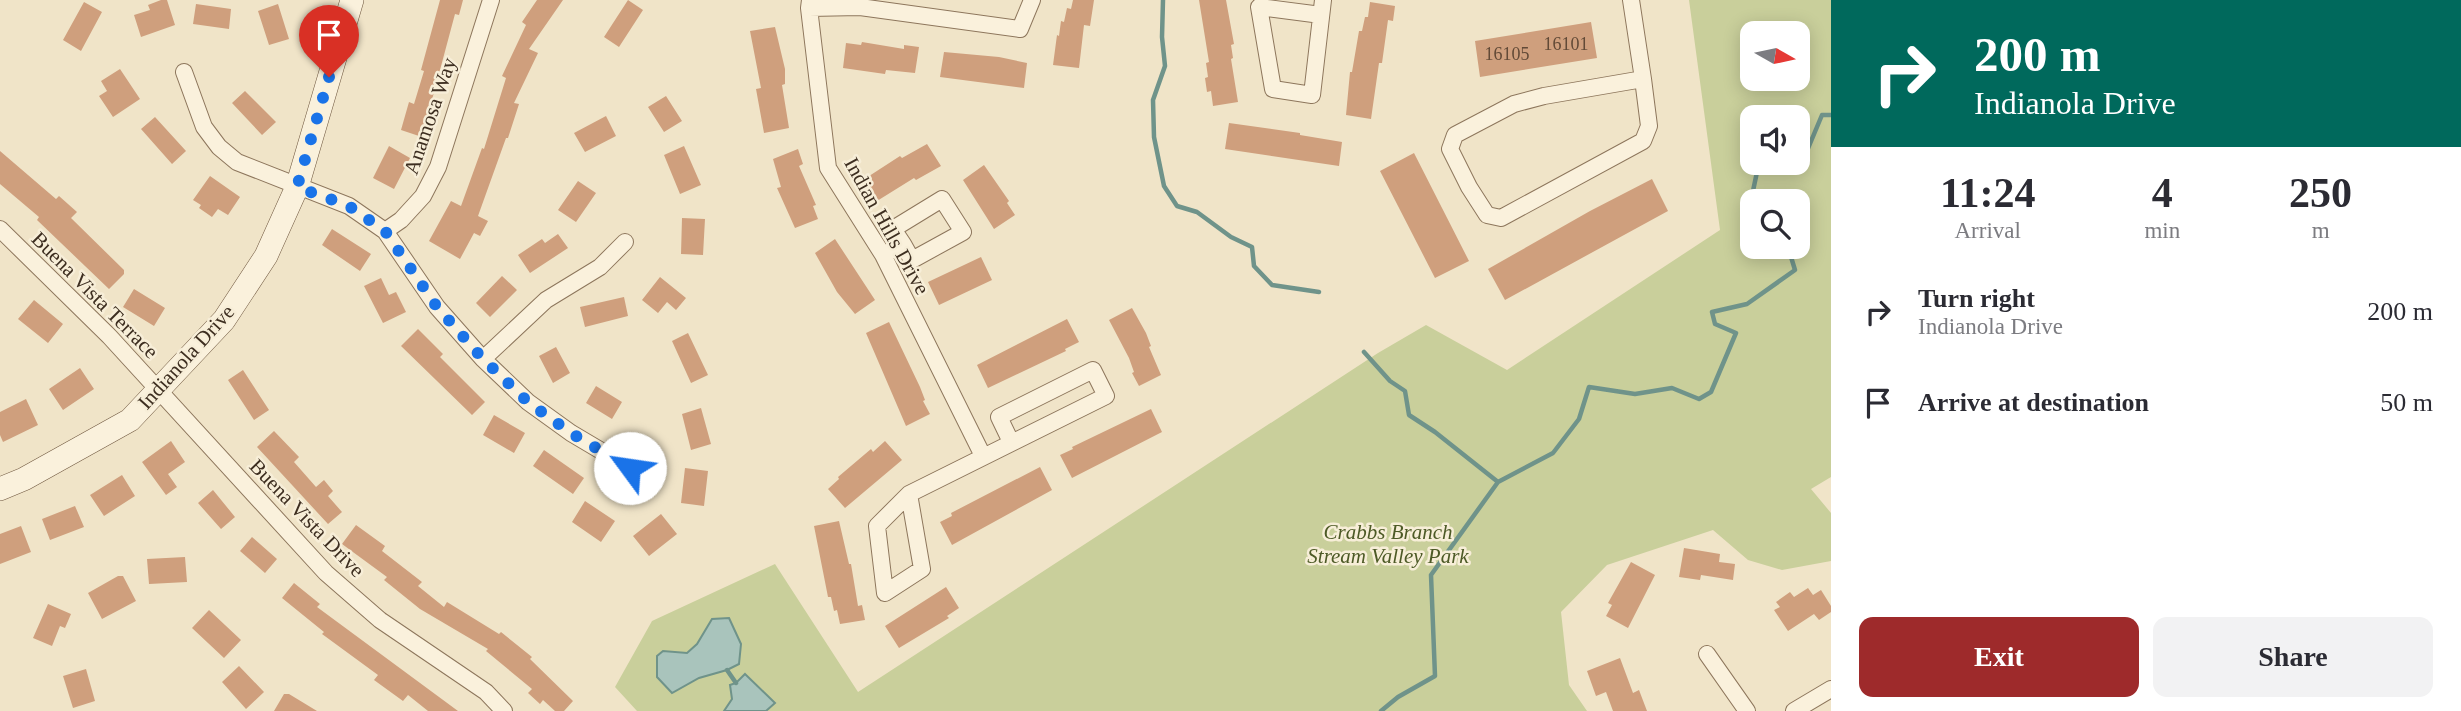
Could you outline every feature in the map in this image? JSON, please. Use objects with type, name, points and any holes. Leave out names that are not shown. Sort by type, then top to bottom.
[{"type":"street","name":"Indianola Drive","points":[[0,489],[35,473],[130,420],[224,320],[266,256],[297,187],[352,0]]},
{"type":"street","name":"Anamosa Way","points":[[385,231],[401,220],[423,196],[438,167],[491,0]]},
{"type":"street","points":[[809,4],[860,7],[1020,29],[1032,0]]},
{"type":"street","points":[[1630,0],[1643,79],[1649,126],[1643,141],[1501,218],[1487,215],[1450,149],[1455,135],[1514,104],[1544,96],[1643,79]]},
{"type":"street","name":"Indian Hills Drive","points":[[809,4],[828,168],[883,255],[983,456]]},
{"type":"street","points":[[1259,7],[1322,8],[1312,94],[1273,89],[1259,7]]},
{"type":"street","points":[[184,72],[204,127],[219,147],[237,162],[349,206],[385,231],[437,307],[483,359],[528,402],[571,433],[630,468]]},
{"type":"street","name":"Buena Vista Terrace","points":[[0,229],[109,336],[159,391]]},
{"type":"street","points":[[483,359],[545,300],[600,267],[625,242]]},
{"type":"street","points":[[883,255],[903,244]]},
{"type":"street","points":[[909,494],[922,569],[885,593],[877,526],[909,494],[1106,396],[1093,370],[999,416],[1012,442]]},
{"type":"street","name":"Buena Vista Drive","points":[[159,391],[326,573],[380,620],[486,692],[504,711]]},
{"type":"street","points":[[1707,654],[1747,711]]},
{"type":"street","points":[[1794,711],[1831,689]]},
{"type":"green space","name":"Crabbs Branch Stream Valley Park","points":[[1689,0],[1831,0],[1831,477],[1811,489],[1831,513],[1831,561],[1782,570],[1748,560],[1713,530],[1607,565],[1561,612],[1569,685],[1587,711],[637,711],[615,687],[652,621],[775,564],[858,692],[1378,353],[1426,325],[1507,370],[1720,230]]},
{"type":"water","points":[[729,618],[741,644],[739,664],[699,678],[672,693],[657,677],[657,656],[663,651],[687,653],[697,644],[712,619]]},
{"type":"water","points":[[745,674],[775,703],[766,711],[724,711],[732,699],[730,685]]},
{"type":"building","points":[[167,0],[175,25],[141,37],[134,15],[150,10],[148,5]]},
{"type":"building","points":[[440,0],[463,0],[459,15],[455,14],[422,137],[401,130],[409,102],[414,104],[424,71],[421,70]]},
{"type":"building","points":[[537,0],[563,0],[529,49],[538,53],[514,103],[519,104],[478,216],[488,221],[480,236],[474,233],[460,259],[429,241],[451,201],[461,206],[482,148],[484,149],[506,78],[502,76],[526,25],[522,22]]},
{"type":"building","points":[[628,0],[643,10],[619,47],[604,37]]},
{"type":"building","points":[[1073,0],[1094,0],[1090,26],[1084,25],[1079,68],[1053,65],[1061,21],[1064,22],[1067,8],[1071,9]]},
{"type":"building","points":[[1199,0],[1226,0],[1234,44],[1231,45],[1231,59],[1238,102],[1213,106],[1211,91],[1207,92],[1206,63],[1209,62]]},
{"type":"building","points":[[84,2],[102,12],[81,51],[63,40]]},
{"type":"building","points":[[1370,2],[1395,6],[1393,21],[1388,20],[1371,119],[1346,115],[1350,72],[1359,31],[1362,31],[1365,17],[1368,17]]},
{"type":"building","points":[[196,4],[231,9],[229,29],[193,24]]},
{"type":"building","points":[[278,4],[289,39],[269,45],[258,11]]},
{"type":"building","points":[[1591,22],[1597,58],[1480,77],[1475,41]]},
{"type":"building","points":[[775,27],[785,69],[785,84],[782,85],[789,128],[764,133],[756,89],[761,88],[750,31]]},
{"type":"building","points":[[862,42],[904,49],[904,45],[919,47],[915,73],[886,70],[885,74],[843,68],[846,43],[861,45]]},
{"type":"building","points":[[944,52],[999,57],[1027,63],[1024,88],[940,77]]},
{"type":"building","points":[[120,69],[140,99],[113,117],[99,96],[107,91],[101,81]]},
{"type":"building","points":[[245,91],[276,122],[262,135],[232,103]]},
{"type":"building","points":[[666,96],[682,121],[664,132],[648,107]]},
{"type":"building","points":[[606,116],[616,136],[585,152],[574,133]]},
{"type":"building","points":[[155,117],[186,151],[172,164],[141,129]]},
{"type":"building","points":[[1229,123],[1342,142],[1339,166],[1225,149]]},
{"type":"building","points":[[927,144],[941,166],[916,180],[914,178],[877,201],[863,180],[900,156],[902,158]]},
{"type":"building","points":[[389,146],[410,158],[394,189],[373,178]]},
{"type":"building","points":[[684,146],[701,185],[680,194],[664,155]]},
{"type":"building","points":[[798,149],[803,164],[799,166],[816,205],[813,206],[818,219],[795,228],[777,188],[781,187],[773,159]]},
{"type":"building","points":[[0,151],[56,199],[59,196],[77,212],[71,218],[124,270],[124,274],[109,289],[37,220],[39,217],[0,184]]},
{"type":"building","points":[[1414,153],[1469,261],[1435,278],[1380,171]]},
{"type":"building","points":[[984,165],[1009,201],[1007,203],[1015,215],[994,229],[963,180]]},
{"type":"building","points":[[210,176],[240,197],[228,215],[218,209],[212,217],[193,200]]},
{"type":"building","points":[[1652,179],[1668,211],[1505,300],[1488,269]]},
{"type":"building","points":[[578,181],[596,193],[576,222],[558,210]]},
{"type":"building","points":[[682,218],[705,219],[703,255],[681,254]]},
{"type":"building","points":[[332,229],[371,254],[360,271],[322,245]]},
{"type":"building","points":[[558,234],[568,248],[530,273],[518,255],[542,239],[545,243]]},
{"type":"building","points":[[835,239],[875,300],[855,314],[837,292],[815,253]]},
{"type":"building","points":[[981,257],[992,280],[939,305],[928,282]]},
{"type":"building","points":[[502,276],[517,290],[490,317],[476,303]]},
{"type":"building","points":[[660,277],[686,298],[676,310],[667,302],[658,313],[642,300]]},
{"type":"building","points":[[381,278],[389,295],[396,292],[406,312],[383,323],[364,286]]},
{"type":"building","points":[[134,289],[165,308],[154,326],[123,307]]},
{"type":"building","points":[[624,297],[628,316],[585,327],[580,307]]},
{"type":"building","points":[[34,300],[63,324],[48,343],[18,319]]},
{"type":"building","points":[[1132,308],[1146,333],[1161,375],[1139,386],[1132,373],[1134,372],[1129,358],[1109,320]]},
{"type":"building","points":[[1067,319],[1079,342],[1065,349],[1066,351],[988,388],[977,365]]},
{"type":"building","points":[[889,322],[930,414],[906,426],[866,333]]},
{"type":"building","points":[[418,329],[443,354],[440,357],[485,402],[472,415],[401,346]]},
{"type":"building","points":[[688,333],[708,375],[691,383],[672,341]]},
{"type":"building","points":[[556,347],[570,373],[553,383],[539,356]]},
{"type":"building","points":[[80,368],[94,389],[63,410],[49,389]]},
{"type":"building","points":[[243,370],[269,410],[254,420],[228,380]]},
{"type":"building","points":[[596,386],[622,402],[612,419],[586,403]]},
{"type":"building","points":[[26,399],[38,425],[3,442],[0,435],[0,412]]},
{"type":"building","points":[[701,408],[711,444],[691,450],[682,414]]},
{"type":"building","points":[[1151,409],[1162,432],[1072,478],[1060,455]]},
{"type":"building","points":[[494,415],[525,433],[514,453],[483,435]]},
{"type":"building","points":[[274,431],[299,457],[294,462],[316,487],[324,480],[333,491],[328,496],[342,512],[328,524],[257,447]]},
{"type":"building","points":[[171,441],[185,462],[168,474],[177,487],[166,495],[142,462]]},
{"type":"building","points":[[885,441],[902,460],[845,508],[828,489],[871,449],[873,452]]},
{"type":"building","points":[[544,450],[584,478],[573,494],[533,466]]},
{"type":"building","points":[[1040,467],[1052,490],[952,545],[940,522],[952,516],[951,513]]},
{"type":"building","points":[[685,468],[708,471],[704,506],[681,503]]},
{"type":"building","points":[[122,475],[135,496],[104,516],[90,495]]},
{"type":"building","points":[[213,490],[235,517],[221,529],[198,503]]},
{"type":"building","points":[[585,501],[615,521],[601,542],[572,522]]},
{"type":"building","points":[[75,506],[84,527],[50,540],[42,519]]},
{"type":"building","points":[[661,514],[677,534],[649,556],[633,536]]},
{"type":"building","points":[[839,521],[851,564],[858,606],[862,605],[865,620],[840,624],[837,610],[834,611],[831,597],[828,597],[814,526]]},
{"type":"building","points":[[356,525],[385,546],[382,551],[422,582],[418,586],[444,607],[447,602],[499,634],[501,632],[532,657],[530,659],[573,701],[564,711],[555,711],[543,700],[540,704],[528,693],[532,689],[486,651],[488,649],[420,609],[384,580],[387,577],[342,544]]},
{"type":"building","points":[[21,526],[31,552],[0,564],[0,534]]},
{"type":"building","points":[[252,537],[277,559],[265,573],[240,551]]},
{"type":"building","points":[[1684,548],[1720,554],[1719,562],[1735,564],[1733,580],[1701,575],[1700,580],[1679,577]]},
{"type":"building","points":[[185,557],[187,582],[149,584],[147,559]]},
{"type":"building","points":[[1631,562],[1655,575],[1628,628],[1606,616],[1612,605],[1608,603]]},
{"type":"building","points":[[118,576],[123,576],[136,601],[102,619],[88,593]]},
{"type":"building","points":[[294,583],[320,604],[317,607],[458,711],[428,711],[408,695],[403,701],[374,680],[378,675],[322,634],[324,632],[282,598]]},
{"type":"building","points":[[946,587],[959,608],[947,616],[949,618],[899,648],[885,626]]},
{"type":"building","points":[[1808,588],[1813,595],[1821,590],[1831,606],[1831,612],[1819,620],[1814,614],[1788,631],[1774,610],[1780,607],[1776,602],[1790,592],[1794,597]]},
{"type":"building","points":[[48,604],[71,614],[65,628],[60,626],[52,646],[33,638]]},
{"type":"building","points":[[209,610],[241,640],[224,658],[192,628]]},
{"type":"building","points":[[1620,658],[1633,693],[1639,690],[1647,711],[1613,711],[1606,692],[1596,696],[1587,671]]},
{"type":"building","points":[[239,666],[264,692],[246,709],[222,682]]},
{"type":"building","points":[[86,669],[95,701],[73,708],[63,676]]},
{"type":"building","points":[[284,694],[289,694],[317,711],[274,711]]},
{"type":"waterway","points":[[1163,0],[1162,37],[1165,66],[1153,100],[1154,137],[1164,186],[1177,206],[1197,212],[1231,237],[1252,247],[1254,266],[1272,285],[1319,292]]},
{"type":"waterway","points":[[1810,144],[1822,115],[1831,115]]},
{"type":"waterway","points":[[1753,189],[1756,175]]},
{"type":"waterway","points":[[1381,711],[1398,697],[1435,676],[1431,575],[1498,482],[1553,453],[1579,419],[1589,387],[1635,394],[1672,388],[1699,399],[1711,392],[1736,333],[1715,324],[1712,312],[1747,304],[1795,270],[1792,259]]},
{"type":"waterway","points":[[1364,352],[1390,381],[1405,391],[1409,415],[1498,482]]},
{"type":"waterway","points":[[727,670],[736,683]]},
{"type":"route","points":[[329,77],[297,187],[349,206],[385,231],[437,307],[483,359],[528,402],[571,433],[630,468]]}]
